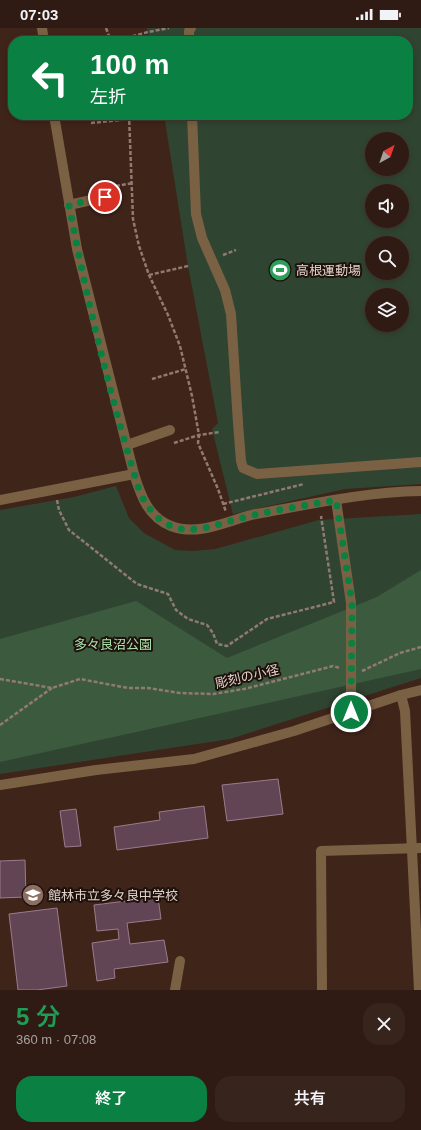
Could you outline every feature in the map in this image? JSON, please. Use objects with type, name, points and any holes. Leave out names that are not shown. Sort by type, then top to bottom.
[{"type":"street","points":[[55,120],[77,249],[134,474],[140,493],[148,509],[159,520],[186,530],[211,528],[253,515],[384,492],[421,491]]},
{"type":"street","points":[[192,120],[196,214],[202,238],[225,290],[231,314],[241,461],[243,468],[249,472],[257,474],[421,462]]},
{"type":"street","points":[[69,205],[104,193]]},
{"type":"street","points":[[127,445],[170,430]]},
{"type":"street","points":[[0,500],[134,474]]},
{"type":"street","points":[[336,500],[352,603],[351,712]]},
{"type":"street","points":[[0,785],[96,770],[194,759],[251,744],[401,695],[421,690]]},
{"type":"street","points":[[401,695],[404,711],[416,847],[419,989]]},
{"type":"street","points":[[322,990],[321,851],[416,847]]},
{"type":"street","points":[[175,990],[180,962]]},
{"type":"path","points":[[133,36],[169,28]]},
{"type":"path","points":[[91,124],[122,120]]},
{"type":"path","points":[[130,120],[134,218],[139,246],[148,275],[168,315],[186,369],[199,435],[198,443],[218,489],[227,516]]},
{"type":"path","points":[[104,193],[133,183]]},
{"type":"path","points":[[222,256],[236,250]]},
{"type":"path","points":[[148,275],[188,266]]},
{"type":"path","points":[[152,379],[186,369]]},
{"type":"path","points":[[174,443],[199,435],[220,432]]},
{"type":"path","points":[[223,504],[318,480],[316,470]]},
{"type":"path","points":[[54,490],[59,510],[69,530],[137,584],[168,594],[176,610],[188,618],[207,625],[217,644],[227,646],[267,619],[334,602],[321,516]]},
{"type":"path","name":"彫刻の小径","points":[[0,679],[52,688],[80,679],[128,688],[148,688],[180,693],[213,694],[244,689],[333,666],[351,672],[363,671],[400,653],[421,647]]},
{"type":"path","points":[[0,725],[52,688]]},
{"type":"green space","name":"高根運動場","points":[[147,28],[421,28],[421,484],[345,489],[233,514],[212,429],[218,423],[188,266],[165,120],[413,120],[413,36],[148,36]]},
{"type":"green space","name":"多々良沼公園","points":[[116,486],[129,518],[144,533],[175,550],[193,551],[215,549],[319,520],[421,514],[421,678],[230,739],[0,774],[0,510],[74,497]]},
{"type":"green space","points":[[421,570],[421,669],[0,762],[0,639],[136,601],[227,658],[377,597]]},
{"type":"building","points":[[278,779],[283,814],[227,821],[222,785]]},
{"type":"building","points":[[204,806],[208,838],[117,850],[114,827],[160,820],[159,812]]},
{"type":"building","points":[[76,809],[81,846],[65,847],[60,811]]},
{"type":"building","points":[[25,860],[26,897],[0,898],[0,861]]},
{"type":"building","points":[[158,897],[161,919],[127,923],[130,944],[164,940],[168,962],[114,969],[115,978],[97,981],[92,943],[119,939],[118,929],[97,931],[94,905]]},
{"type":"building","points":[[57,908],[67,986],[37,990],[18,990],[9,914]]},
{"type":"place","name":"高根運動場","points":[[280,270]]},
{"type":"place","name":"館林市立多々良中学校","points":[[33,895]]},
{"type":"route","points":[[105,197],[69,205],[77,249],[101,350],[140,493],[148,509],[159,520],[186,530],[211,528],[253,515],[336,500],[352,603],[351,712]]}]
